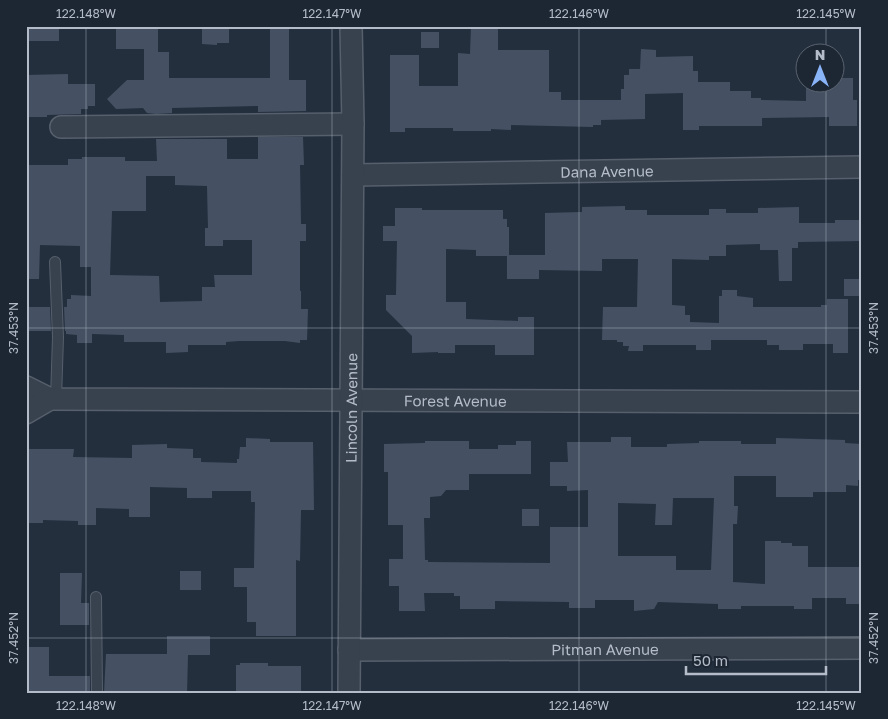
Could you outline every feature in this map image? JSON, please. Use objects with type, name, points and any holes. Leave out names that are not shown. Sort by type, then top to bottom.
[{"type":"street","name":"Lincoln Avenue","points":[[349,693],[353,124],[351,26]]},
{"type":"street","points":[[61,127],[353,124]]},
{"type":"street","name":"Dana Avenue","points":[[352,175],[862,167]]},
{"type":"street","name":"Forest Avenue","points":[[26,387],[53,399],[862,402]]},
{"type":"street","points":[[26,413],[53,399]]},
{"type":"street","name":"Pitman Avenue","points":[[349,650],[862,648]]},
{"type":"lane","points":[[53,399],[58,337],[55,262]]},
{"type":"lane","points":[[96,597],[97,693]]},
{"type":"building","points":[[26,26],[59,26],[59,41],[26,41]]},
{"type":"building","points":[[116,26],[158,26],[158,52],[169,52],[169,78],[270,78],[270,26],[289,26],[289,80],[306,80],[306,111],[258,112],[258,106],[172,108],[172,113],[156,114],[147,113],[143,108],[116,109],[107,99],[127,80],[144,80],[144,49],[116,49]]},
{"type":"building","points":[[202,26],[229,26],[229,43],[217,43],[217,45],[202,44]]},
{"type":"building","points":[[471,26],[498,26],[498,50],[549,50],[549,92],[561,92],[561,100],[621,100],[621,89],[624,89],[624,75],[629,75],[629,69],[640,69],[641,49],[656,50],[656,57],[693,56],[693,71],[698,71],[698,82],[730,82],[730,91],[751,91],[751,98],[761,98],[761,100],[806,101],[806,92],[846,92],[846,78],[853,78],[853,100],[857,100],[857,126],[829,126],[829,117],[762,118],[762,126],[699,126],[699,130],[683,130],[683,93],[645,94],[645,119],[601,120],[601,125],[593,125],[593,127],[511,125],[511,130],[453,131],[453,128],[405,128],[405,132],[390,132],[390,55],[419,55],[419,86],[458,86],[458,53],[470,54]]},
{"type":"building","points":[[421,32],[439,32],[439,48],[421,48]]},
{"type":"building","points":[[68,74],[68,84],[95,84],[95,106],[81,109],[81,114],[26,117],[26,75]]},
{"type":"building","points":[[258,137],[303,137],[304,165],[300,165],[301,224],[306,224],[306,241],[300,241],[300,291],[301,309],[308,309],[307,340],[300,340],[300,343],[285,341],[239,341],[226,342],[226,345],[188,345],[188,352],[166,353],[166,342],[124,342],[124,335],[92,334],[92,343],[77,343],[77,335],[66,334],[64,307],[67,307],[67,299],[71,299],[71,295],[91,296],[91,267],[80,267],[80,246],[40,245],[39,279],[26,279],[26,165],[68,165],[68,159],[82,159],[82,157],[125,157],[125,161],[157,161],[156,139],[227,139],[227,159],[258,159]],"holes":[[[146,176],[175,176],[175,185],[207,186],[208,228],[205,228],[205,246],[223,246],[223,240],[252,240],[252,275],[214,275],[215,287],[202,287],[202,301],[160,302],[159,276],[110,275],[112,211],[146,211]]]},
{"type":"building","points":[[625,206],[625,210],[647,210],[647,215],[709,215],[709,209],[726,209],[726,213],[758,213],[758,208],[799,207],[799,223],[835,223],[835,220],[862,220],[862,241],[798,242],[798,248],[792,248],[792,281],[779,281],[778,250],[760,250],[760,244],[726,245],[726,256],[709,256],[709,260],[672,259],[672,305],[685,306],[685,315],[690,315],[690,322],[719,323],[719,296],[722,296],[722,290],[737,290],[737,296],[753,298],[753,307],[821,307],[821,305],[827,305],[827,299],[848,299],[848,353],[833,353],[833,344],[803,344],[803,350],[779,350],[779,345],[767,345],[767,340],[711,340],[711,350],[696,350],[696,345],[643,345],[643,351],[628,351],[629,346],[623,346],[623,342],[602,340],[603,307],[637,307],[638,259],[602,259],[602,271],[539,270],[539,279],[507,279],[507,256],[476,256],[476,250],[446,249],[446,302],[466,302],[466,319],[518,321],[518,317],[534,317],[534,355],[495,355],[495,345],[455,345],[455,353],[412,353],[412,336],[386,310],[386,295],[396,295],[397,241],[383,241],[383,226],[395,226],[395,208],[503,210],[503,219],[507,219],[507,227],[509,227],[509,255],[545,255],[545,213],[582,212],[582,207]]},
{"type":"building","points":[[844,279],[859,279],[859,296],[844,296]]},
{"type":"building","points":[[26,307],[50,307],[51,331],[26,331]]},
{"type":"building","points":[[611,437],[631,437],[631,447],[667,447],[667,444],[699,443],[699,441],[741,441],[741,444],[776,444],[776,438],[845,440],[845,443],[862,444],[862,480],[858,480],[858,486],[846,485],[846,492],[813,492],[813,497],[776,497],[776,476],[734,476],[734,506],[738,506],[737,524],[733,524],[733,582],[765,584],[765,541],[781,541],[781,543],[792,543],[792,546],[808,546],[808,567],[862,567],[862,604],[846,604],[846,598],[812,598],[812,609],[794,609],[794,606],[741,606],[741,609],[718,609],[718,604],[658,602],[654,609],[634,611],[634,600],[595,600],[595,608],[569,608],[569,602],[495,601],[495,609],[460,609],[460,596],[454,596],[454,593],[424,593],[425,611],[399,611],[399,586],[389,586],[389,559],[403,559],[403,525],[388,525],[388,472],[384,472],[384,444],[425,443],[425,441],[469,441],[469,449],[498,449],[498,445],[516,445],[516,441],[531,441],[531,474],[469,474],[469,490],[446,490],[441,496],[430,497],[430,518],[424,518],[425,560],[428,560],[428,562],[550,563],[550,527],[588,527],[588,490],[567,491],[567,486],[550,486],[550,462],[568,462],[567,442],[611,442]],"holes":[[[673,498],[714,498],[711,570],[676,570],[676,556],[618,556],[618,503],[656,504],[655,525],[672,525]]]},
{"type":"building","points":[[246,438],[270,439],[270,442],[313,442],[314,510],[301,510],[300,561],[296,560],[296,636],[256,636],[256,622],[247,622],[247,587],[234,587],[234,568],[254,568],[255,502],[251,502],[251,491],[212,491],[212,498],[187,498],[187,488],[150,487],[150,517],[129,517],[129,509],[96,508],[96,525],[78,525],[78,521],[43,520],[43,523],[26,523],[26,449],[74,449],[73,457],[132,458],[132,445],[167,444],[167,448],[193,449],[193,458],[201,458],[201,462],[237,463],[240,447],[246,447]]},
{"type":"building","points":[[522,509],[539,509],[539,526],[522,526]]},
{"type":"building","points":[[180,571],[201,571],[201,590],[180,590]]},
{"type":"building","points":[[60,573],[82,573],[81,603],[89,603],[89,625],[60,625]]},
{"type":"building","points":[[167,636],[210,636],[210,655],[188,655],[187,693],[104,693],[106,654],[167,654]]},
{"type":"building","points":[[26,647],[49,647],[49,676],[90,676],[90,693],[26,693]]},
{"type":"building","points":[[240,663],[268,663],[268,666],[301,666],[301,693],[236,693],[236,665],[240,665]]}]
